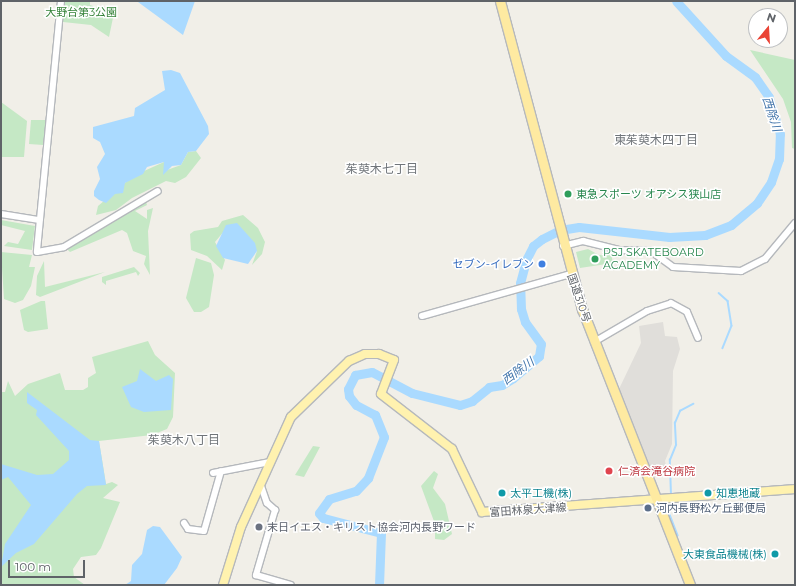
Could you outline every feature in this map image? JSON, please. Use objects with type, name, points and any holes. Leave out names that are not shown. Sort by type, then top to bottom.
[{"type":"highway","name":"国道310号","points":[[500,1],[570,274],[594,342],[690,585]]},
{"type":"main road","name":"富田林泉大津線","points":[[223,585],[241,526],[291,417],[349,362],[365,354],[379,354],[394,360],[379,390],[384,399],[452,449],[482,512],[795,489]]},
{"type":"street","points":[[61,1],[37,252],[52,251],[64,247],[158,191]]},
{"type":"street","points":[[1,214],[40,220]]},
{"type":"street","points":[[562,244],[583,241],[619,250],[651,252],[673,267],[740,271],[769,255],[795,223]]},
{"type":"street","points":[[422,316],[570,274]]},
{"type":"street","points":[[594,342],[647,311],[671,303],[686,312],[698,338]]},
{"type":"street","points":[[213,473],[270,462]]},
{"type":"street","points":[[184,523],[188,529],[204,531],[221,471]]},
{"type":"street","points":[[260,486],[267,503],[275,510],[256,575],[291,585]]},
{"type":"shaded area","points":[[663,322],[665,336],[677,337],[680,349],[673,371],[672,444],[665,461],[667,470],[655,471],[652,475],[619,389],[641,343],[639,326]]},
{"type":"green space","name":"大野台第3公園","points":[[65,1],[90,1],[90,5],[114,13],[109,37],[91,25],[63,22]]},
{"type":"green space","points":[[750,50],[795,60],[795,149],[792,148],[791,122],[783,99]]},
{"type":"green space","points":[[1,102],[27,121],[24,157],[1,157]]},
{"type":"green space","points":[[31,120],[47,120],[43,145],[29,144]]},
{"type":"green space","points":[[196,151],[201,158],[186,177],[175,183],[166,181],[132,198],[116,210],[96,215],[98,206],[133,176],[164,162],[167,170],[181,165],[188,152]]},
{"type":"green space","points":[[146,202],[147,205],[135,211],[147,219],[147,210],[153,208],[148,231],[150,275],[144,264],[146,256],[133,251],[127,233],[122,230],[70,252],[67,249]]},
{"type":"green space","points":[[243,215],[258,228],[265,242],[262,254],[252,265],[257,251],[225,230],[215,242],[225,260],[222,270],[207,256],[191,250],[190,234],[194,231],[218,227],[222,221]]},
{"type":"green space","points":[[1,220],[35,226],[32,250],[4,246],[8,242],[18,244],[25,231],[1,225]]},
{"type":"green space","name":"PSJ SKATEBOARD ACADEMY","points":[[588,249],[599,255],[611,254],[613,263],[580,268],[576,252]]},
{"type":"green space","points":[[1,252],[32,255],[29,267],[35,267],[31,286],[23,300],[15,303],[4,299]]},
{"type":"green space","points":[[196,258],[211,263],[214,275],[209,307],[201,312],[194,312],[186,298]]},
{"type":"green space","points":[[44,261],[45,287],[105,272],[40,297],[36,295],[37,276]]},
{"type":"green space","points":[[134,267],[140,273],[138,276],[136,272],[106,281],[106,285],[102,282],[102,277]]},
{"type":"green space","points":[[41,301],[45,301],[48,329],[28,332],[24,330],[20,310]]},
{"type":"green space","points":[[148,341],[155,355],[175,373],[173,417],[167,429],[152,435],[99,441],[106,484],[112,482],[118,485],[103,498],[120,502],[101,548],[96,555],[81,557],[73,569],[74,577],[85,585],[1,585],[1,392],[5,392],[8,381],[15,396],[28,384],[60,373],[65,390],[83,390],[88,387],[88,378],[96,373],[92,357]]},
{"type":"green space","points":[[313,446],[320,447],[304,477],[295,475]]},
{"type":"green space","points":[[434,471],[438,474],[433,488],[445,504],[452,534],[444,540],[435,539],[435,524],[421,486]]},
{"type":"water","points":[[195,1],[183,35],[138,2],[95,2]]},
{"type":"water","points":[[171,70],[180,73],[208,126],[209,134],[196,151],[188,152],[181,165],[172,166],[163,175],[164,162],[147,167],[143,174],[125,183],[123,193],[115,194],[106,203],[99,200],[94,196],[94,191],[100,179],[97,167],[105,154],[100,142],[93,138],[93,127],[134,116],[135,108],[165,90],[162,71]]},
{"type":"water","points":[[237,223],[255,243],[257,251],[248,264],[223,258],[216,246],[226,225]]},
{"type":"water","points":[[140,369],[156,381],[169,375],[173,379],[171,410],[144,412],[131,407],[122,387],[137,381]]},
{"type":"water","points":[[27,392],[90,440],[99,441],[106,485],[87,486],[77,494],[34,544],[16,553],[1,567],[5,544],[31,505],[8,477],[1,480],[1,464],[37,475],[53,474],[69,460],[69,451],[36,415],[37,410],[27,403]]},
{"type":"water","points":[[153,526],[160,527],[182,557],[177,568],[164,585],[125,585],[131,581],[132,565],[142,554],[147,530]]},
{"type":"waterway","name":"西除川","points":[[379,585],[381,533],[323,518],[319,513],[329,499],[356,491],[368,478],[384,437],[375,415],[356,405],[349,396],[348,389],[355,375],[372,372],[412,393],[460,405],[472,401],[489,387],[502,385],[513,378],[539,356],[541,344],[525,322],[521,309],[520,283],[526,260],[533,246],[542,239],[560,230],[579,227],[669,237],[705,235],[731,225],[757,203],[771,182],[779,159],[780,134],[769,97],[755,77],[726,56],[676,1]]},
{"type":"waterway","points":[[719,293],[728,301],[732,326],[723,348]]},
{"type":"waterway","points":[[671,495],[670,460],[676,445],[675,423],[680,411],[693,404]]},
{"type":"waterway","points":[[671,501],[669,512],[678,535]]},
{"type":"place","name":"東急スポーツ オアシス狭山店","points":[[568,194]]},
{"type":"place","name":"PSJ SKATEBOARD ACADEMY","points":[[595,259]]},
{"type":"place","name":"セブン-イレブン","points":[[542,264]]},
{"type":"place","name":"仁済会滝谷病院","points":[[609,471]]},
{"type":"place","name":"太平工機(株)","points":[[502,493]]},
{"type":"place","name":"知恵地蔵","points":[[708,493]]},
{"type":"place","name":"河内長野松ケ丘郵便局","points":[[648,508]]},
{"type":"place","name":"末日イエス・キリスト協会河内長野ワード","points":[[259,527]]},
{"type":"place","name":"大東食品機械(株)","points":[[775,554]]},
{"type":"district","name":"東茱萸木四丁目","points":[[656,140]]},
{"type":"district","name":"茱萸木七丁目","points":[[382,169]]},
{"type":"district","name":"茱萸木八丁目","points":[[184,440]]}]
